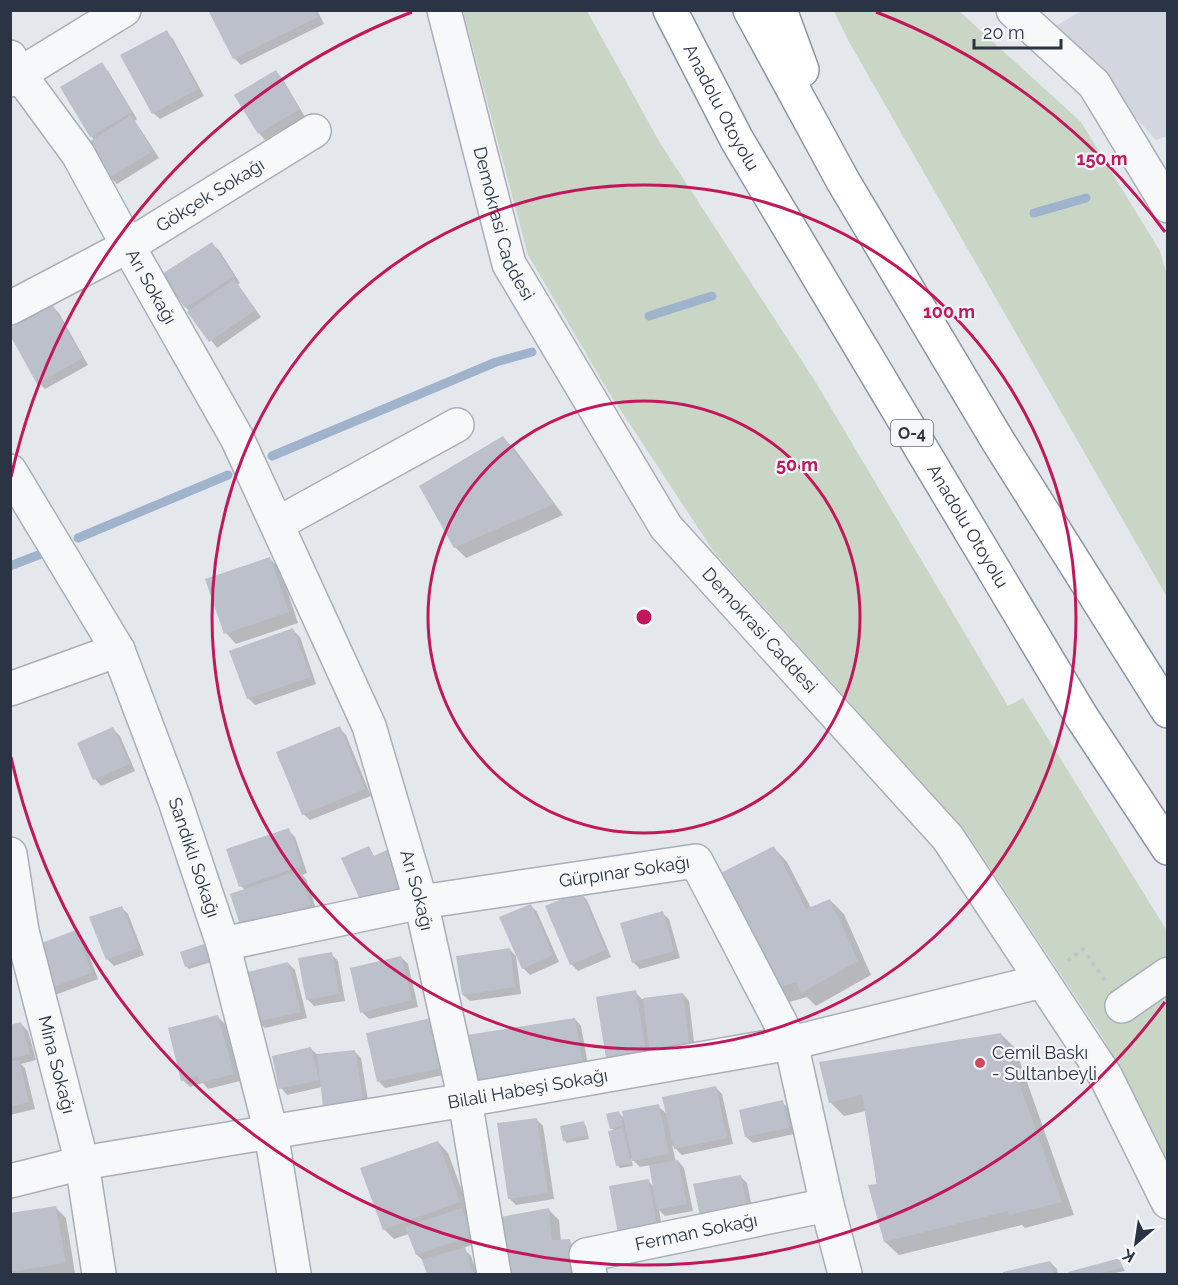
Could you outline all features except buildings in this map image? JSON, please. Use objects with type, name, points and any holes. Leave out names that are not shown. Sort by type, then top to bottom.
[{"type":"highway","name":"Anadolu Otoyolu","points":[[670,10],[737,140],[1081,716],[1167,848]]},
{"type":"highway","points":[[750,10],[843,181],[998,441],[1167,711]]},
{"type":"highway","points":[[780,10],[843,181]]},
{"type":"street","points":[[14,71],[124,10]]},
{"type":"street","name":"Demokrasi Caddesi","points":[[444,10],[509,264],[666,527],[948,838],[1106,1077],[1167,1203]]},
{"type":"street","points":[[1032,15],[1094,84],[1167,206]]},
{"type":"street","name":"Arı Sokağı","points":[[14,71],[78,154],[237,438],[369,726],[421,902],[465,1100],[494,1275]]},
{"type":"street","name":"Gökçek Sokağı","points":[[10,309],[128,246],[314,131]]},
{"type":"street","points":[[277,525],[457,425]]},
{"type":"street","name":"Sandıklı Sokağı","points":[[10,471],[118,650],[175,801],[223,944],[271,1132],[294,1275]]},
{"type":"street","points":[[10,689],[118,650]]},
{"type":"street","name":"Mina Sokağı","points":[[10,854],[22,932],[82,1163],[99,1275]]},
{"type":"street","name":"Gürpınar Sokağı","points":[[223,944],[421,902],[696,861],[791,1043],[845,1275]]},
{"type":"street","points":[[1122,1005],[1167,974]]},
{"type":"street","name":"Bilali Habeşi Sokağı","points":[[10,1181],[82,1163],[791,1043],[1042,981]]},
{"type":"street","name":"Ferman Sokağı","points":[[590,1275],[586,1255],[827,1205]]},
{"type":"path","points":[[1083,949],[1122,1005]]},
{"type":"shaded area","points":[[1081,11],[1167,11],[1167,136],[1156,140],[1054,27]]},
{"type":"green space","points":[[463,11],[587,11],[660,143],[815,381],[1008,706],[1023,698],[1167,931],[1167,1161],[1102,1036],[964,829],[714,552],[608,391],[528,255]]},
{"type":"green space","points":[[834,11],[959,11],[1081,122],[1160,251],[1168,279],[1167,597],[848,40]]},
{"type":"waterway","points":[[1034,213],[1086,198]]},
{"type":"waterway","points":[[649,316],[712,296]]},
{"type":"waterway","points":[[272,456],[496,362],[532,352]]},
{"type":"waterway","points":[[78,538],[228,475]]},
{"type":"waterway","points":[[10,566],[41,554]]},
{"type":"place","name":"Cemil Baskı - Sultanbeyli","points":[[980,1063]]}]
